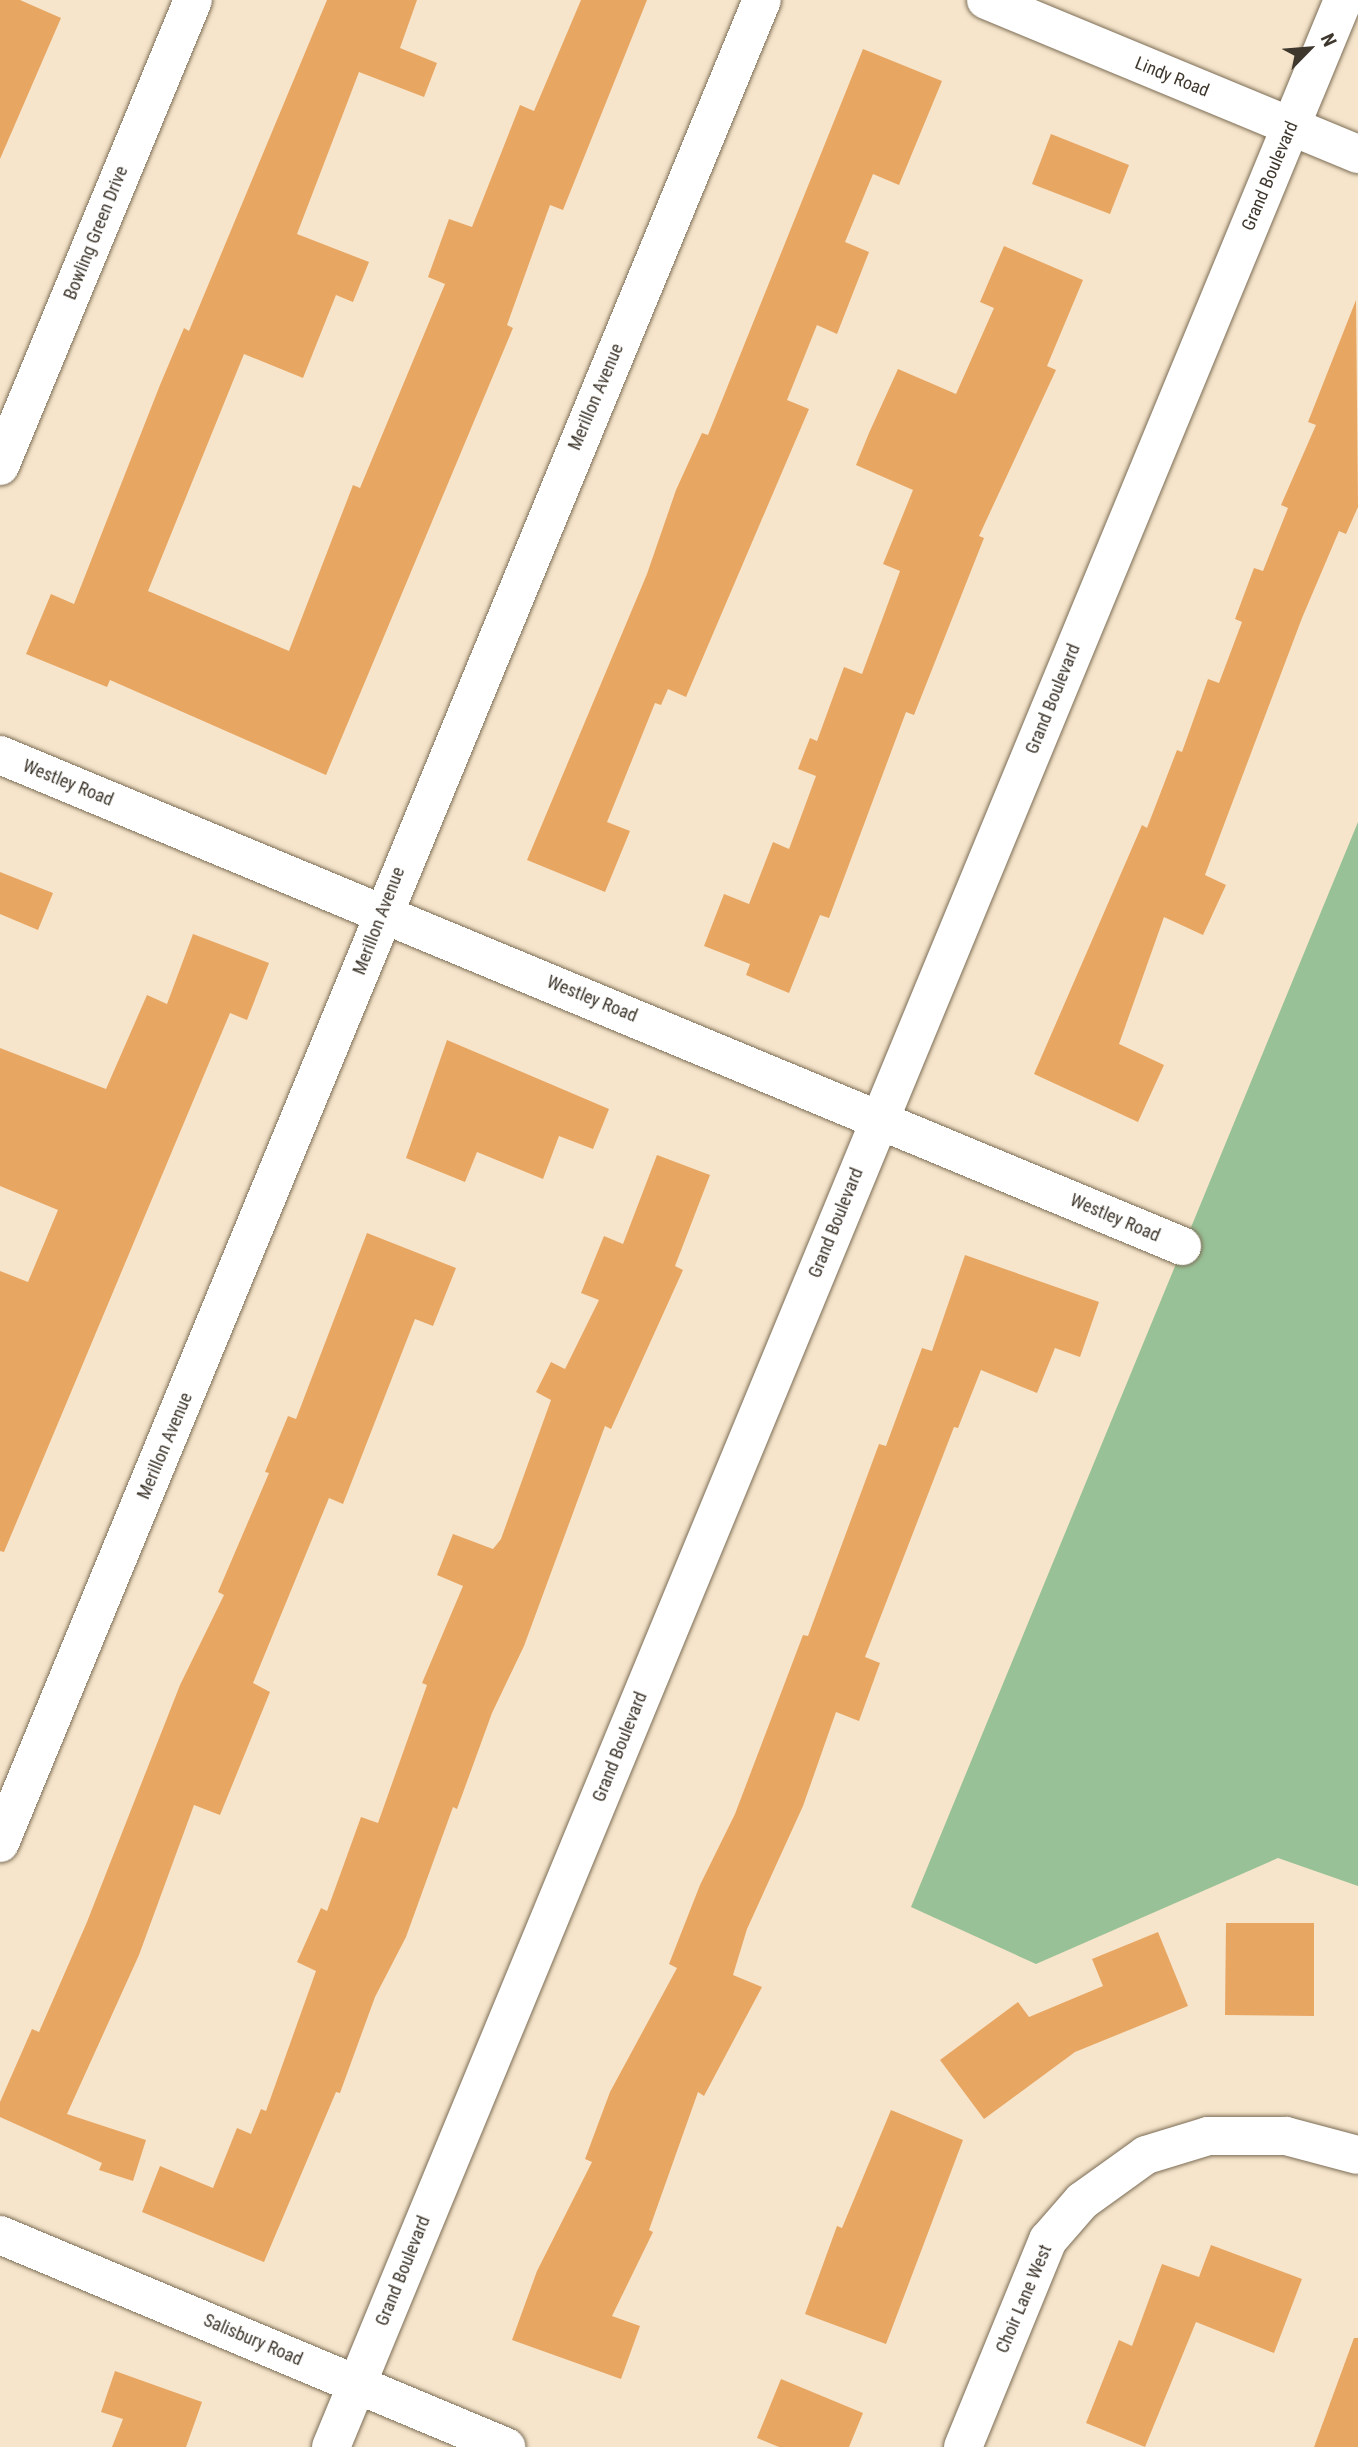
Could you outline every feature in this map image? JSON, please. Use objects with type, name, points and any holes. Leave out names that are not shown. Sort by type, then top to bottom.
[{"type":"street","name":"Bowling Green Drive","points":[[0,466],[193,0]]},
{"type":"street","name":"Merillon Avenue","points":[[0,1843],[344,1015],[381,912],[762,0]]},
{"type":"street","name":"Lindy Road","points":[[986,0],[1358,154]]},
{"type":"street","name":"Grand Boulevard","points":[[331,2447],[1343,0]]},
{"type":"street","name":"Westley Road","points":[[0,755],[880,1117],[1182,1247]]},
{"type":"street","name":"Choir Lane West","points":[[963,2447],[1048,2240],[1082,2201],[1146,2155],[1208,2136],[1286,2136],[1358,2155]]},
{"type":"street","name":"Salisbury Road","points":[[0,2235],[506,2447]]},
{"type":"green space","points":[[1358,822],[1358,1886],[1278,1858],[1036,1964],[911,1907]]},
{"type":"building","points":[[0,0],[20,0],[61,18],[0,159]]},
{"type":"building","points":[[327,0],[417,0],[400,48],[437,63],[424,97],[359,72],[297,234],[369,262],[353,302],[336,295],[303,378],[244,354],[148,591],[289,651],[353,485],[360,488],[445,284],[428,277],[449,219],[472,227],[520,105],[534,111],[581,0],[647,0],[563,210],[550,205],[507,325],[513,328],[326,775],[110,680],[107,687],[26,654],[51,594],[74,604],[160,385],[184,328],[189,331]]},
{"type":"building","points":[[863,49],[942,81],[899,185],[873,174],[845,242],[869,252],[837,334],[817,325],[787,400],[809,409],[686,697],[668,689],[661,705],[655,703],[607,822],[630,831],[605,892],[527,860],[647,574],[676,490],[702,433],[708,435]]},
{"type":"building","points":[[1051,134],[1129,165],[1110,214],[1032,184]]},
{"type":"building","points":[[1004,246],[1083,280],[1047,366],[1056,370],[979,536],[984,538],[914,715],[906,712],[829,918],[820,915],[789,993],[746,975],[750,964],[704,946],[724,894],[749,904],[773,842],[789,849],[816,776],[798,769],[810,738],[817,741],[844,667],[862,674],[900,571],[883,564],[913,490],[856,465],[869,433],[898,369],[956,394],[994,308],[980,302]]},
{"type":"building","points":[[1356,300],[1358,507],[1346,534],[1339,531],[1302,618],[1205,875],[1226,885],[1203,935],[1164,917],[1119,1044],[1164,1065],[1138,1122],[1034,1074],[1142,825],[1147,828],[1177,750],[1182,752],[1208,679],[1219,683],[1242,622],[1235,619],[1254,568],[1263,571],[1288,508],[1281,505],[1316,425],[1308,422]]},
{"type":"building","points":[[0,872],[53,893],[38,930],[0,914]]},
{"type":"building","points":[[193,934],[269,963],[247,1020],[230,1013],[4,1552],[0,1551],[0,1271],[28,1282],[58,1210],[0,1186],[0,1048],[106,1089],[147,995],[167,1004]]},
{"type":"building","points":[[447,1040],[609,1109],[593,1149],[559,1136],[543,1179],[477,1152],[465,1182],[406,1158]]},
{"type":"building","points":[[657,1155],[710,1175],[675,1266],[683,1270],[611,1429],[605,1426],[524,1646],[492,1713],[457,1809],[453,1807],[406,1937],[375,1997],[340,2093],[336,2092],[264,2262],[142,2212],[160,2166],[213,2188],[237,2128],[251,2134],[261,2109],[266,2111],[316,1971],[297,1962],[321,1908],[327,1911],[361,1817],[378,1823],[427,1685],[422,1683],[463,1586],[437,1575],[453,1534],[493,1549],[501,1539],[551,1400],[536,1392],[551,1362],[565,1369],[599,1300],[581,1293],[604,1236],[623,1244]]},
{"type":"building","points":[[367,1233],[456,1268],[433,1326],[415,1319],[343,1504],[329,1498],[253,1683],[270,1692],[220,1815],[194,1805],[139,1955],[67,2114],[146,2140],[133,2181],[99,2170],[102,2163],[0,2117],[0,2102],[32,2029],[39,2032],[87,1922],[180,1685],[224,1595],[218,1592],[269,1473],[265,1472],[288,1416],[296,1419]]},
{"type":"building","points":[[965,1255],[1099,1302],[1080,1357],[1055,1348],[1037,1393],[981,1370],[958,1428],[954,1427],[865,1657],[880,1663],[859,1721],[836,1712],[803,1806],[747,1929],[733,1975],[762,1987],[704,2096],[698,2092],[649,2230],[653,2232],[612,2316],[640,2326],[621,2379],[512,2340],[537,2271],[592,2162],[585,2159],[610,2092],[677,1968],[669,1964],[700,1885],[735,1814],[803,1635],[808,1636],[879,1444],[886,1446],[922,1348],[932,1351]]},
{"type":"building","points":[[1226,1923],[1314,1923],[1314,2016],[1225,2015]]},
{"type":"building","points":[[1158,1932],[1188,2006],[1075,2052],[984,2119],[940,2060],[1018,2002],[1029,2017],[1103,1986],[1092,1959]]},
{"type":"building","points":[[891,2110],[963,2140],[886,2344],[805,2314],[837,2226],[842,2228]]},
{"type":"building","points":[[1211,2245],[1302,2279],[1274,2353],[1196,2322],[1145,2447],[1086,2423],[1119,2340],[1132,2346],[1162,2264],[1199,2277]]},
{"type":"building","points":[[1354,2338],[1358,2338],[1358,2447],[1314,2447]]},
{"type":"building","points":[[115,2371],[202,2402],[186,2447],[112,2447],[123,2419],[101,2412]]},
{"type":"building","points":[[781,2379],[863,2413],[849,2447],[779,2447],[757,2438]]}]
